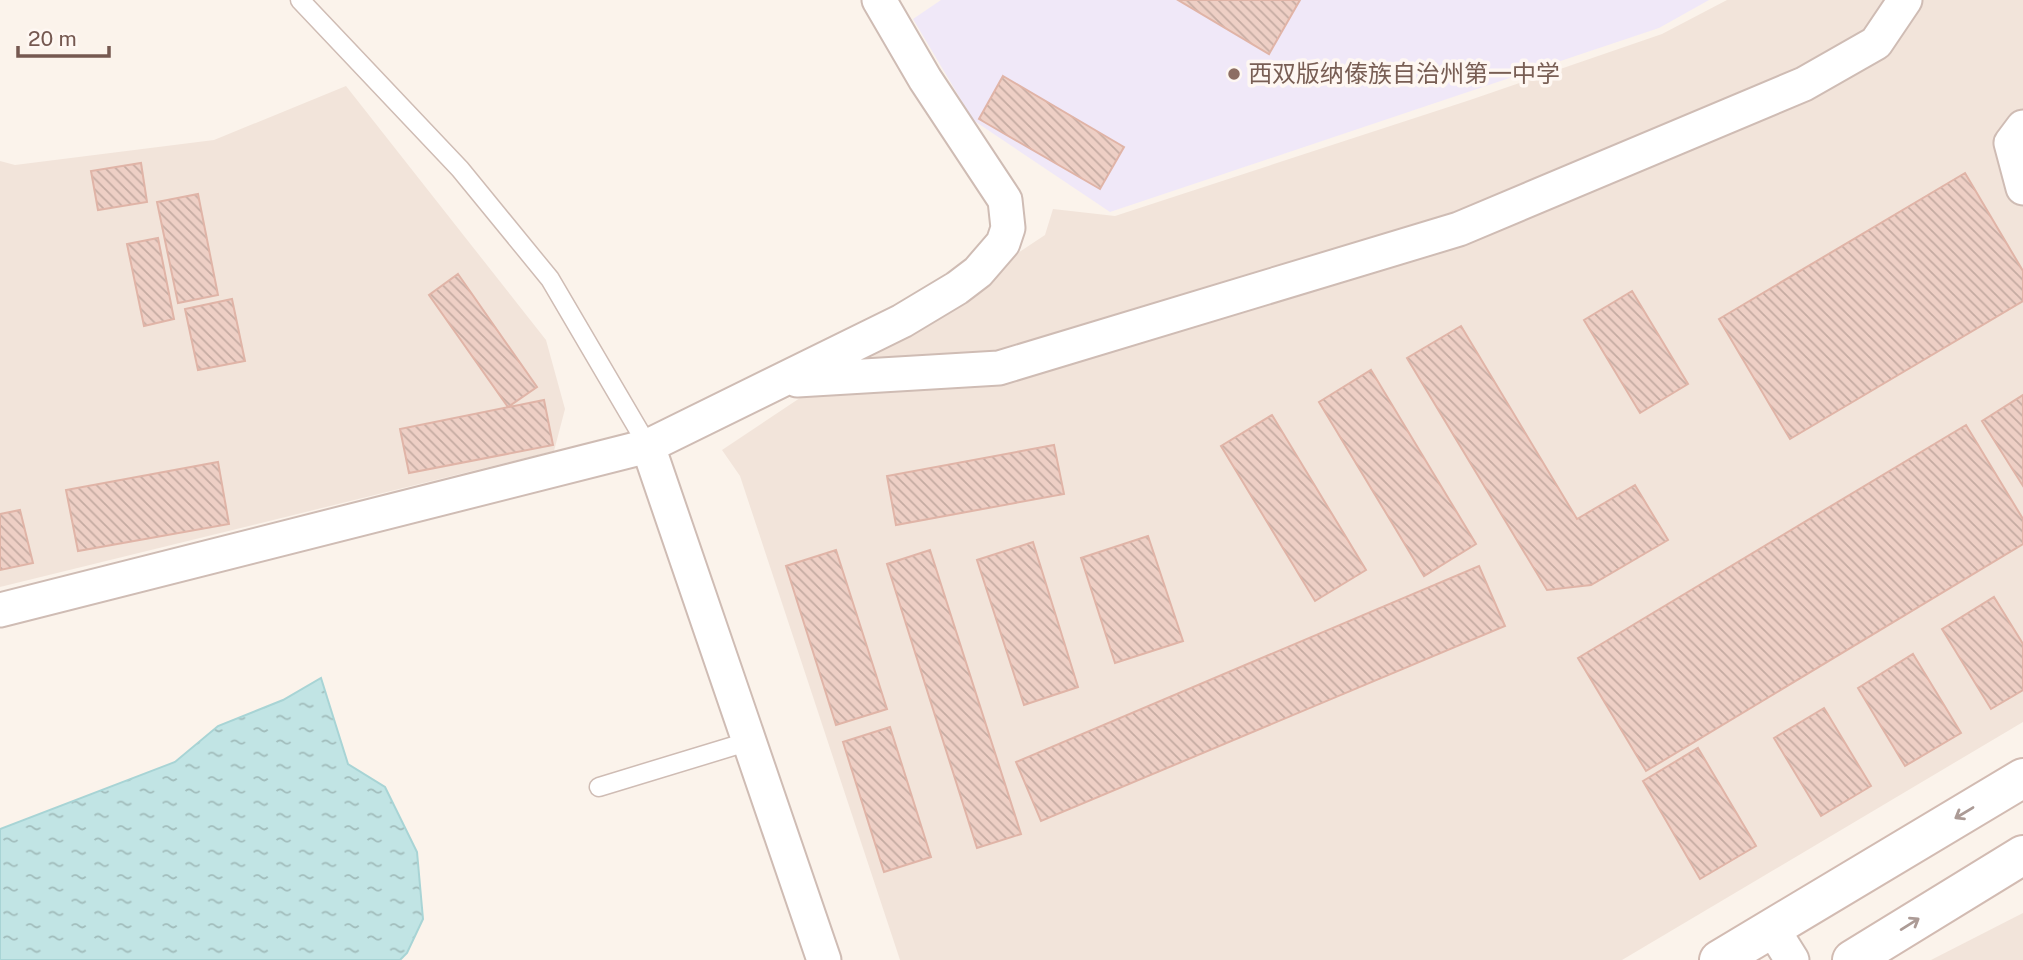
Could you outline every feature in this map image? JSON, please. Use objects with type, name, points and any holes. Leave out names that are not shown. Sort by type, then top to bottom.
[{"type":"main road","points":[[1719,960],[2023,778]]},
{"type":"main road","points":[[1852,960],[2023,855]]},
{"type":"street","points":[[0,610],[648,446],[902,321],[957,288],[993,257],[1008,228],[1005,200],[992,176],[925,79],[879,0]]},
{"type":"street","points":[[780,381],[999,368],[1459,229],[1804,83],[1876,43],[1905,0]]},
{"type":"street","points":[[2023,127],[2011,143],[2023,188]]},
{"type":"street","points":[[648,446],[824,960]]},
{"type":"street","points":[[1772,928],[1792,960]]},
{"type":"lane","points":[[300,0],[460,169],[550,279],[648,446]]},
{"type":"lane","points":[[599,787],[750,741]]},
{"type":"shaded area","name":"西双版纳傣族自治州第一中学","points":[[941,0],[1709,0],[1659,28],[1110,212],[973,120],[913,19]]},
{"type":"shaded area","points":[[1727,0],[2023,0],[2023,722],[1622,960],[900,960],[740,476],[722,450],[1045,235],[1053,209],[1115,216],[1662,34]]},
{"type":"shaded area","points":[[346,86],[546,340],[565,409],[554,451],[0,587],[0,161],[15,165],[214,140]]},
{"type":"shaded area","points":[[2023,913],[2023,960],[1931,960]]},
{"type":"water","points":[[321,678],[348,764],[385,787],[417,852],[423,919],[407,953],[400,960],[0,960],[0,829],[175,762],[218,726],[283,700]]},
{"type":"building","points":[[1178,0],[1300,0],[1269,54]]},
{"type":"building","points":[[1003,76],[1124,147],[1100,189],[979,119]]},
{"type":"building","points":[[141,163],[147,202],[98,210],[91,171]]},
{"type":"building","points":[[1965,173],[2023,271],[2023,301],[1790,439],[1719,319]]},
{"type":"building","points":[[198,194],[218,295],[178,303],[157,202]]},
{"type":"building","points":[[158,238],[174,319],[144,326],[127,244]]},
{"type":"building","points":[[458,274],[537,387],[508,407],[429,295]]},
{"type":"building","points":[[1632,291],[1688,384],[1640,413],[1584,320]]},
{"type":"building","points":[[232,299],[245,361],[198,370],[185,309]]},
{"type":"building","points":[[1461,326],[1577,519],[1635,485],[1668,540],[1591,585],[1547,590],[1407,358]]},
{"type":"building","points":[[1371,370],[1476,544],[1424,576],[1319,402]]},
{"type":"building","points":[[2023,395],[2023,486],[1982,421]]},
{"type":"building","points":[[544,400],[553,445],[409,473],[400,429]]},
{"type":"building","points":[[1272,415],[1366,570],[1315,601],[1221,446]]},
{"type":"building","points":[[1966,425],[2023,519],[2023,544],[1646,771],[1578,658]]},
{"type":"building","points":[[1054,445],[1064,494],[896,525],[887,476]]},
{"type":"building","points":[[218,462],[229,524],[78,551],[66,490]]},
{"type":"building","points":[[20,510],[33,563],[0,570],[0,514]]},
{"type":"building","points":[[1148,536],[1183,641],[1115,663],[1081,558]]},
{"type":"building","points":[[1033,542],[1078,687],[1024,705],[977,560]]},
{"type":"building","points":[[836,550],[887,709],[836,725],[786,566]]},
{"type":"building","points":[[930,550],[1021,834],[977,848],[887,564]]},
{"type":"building","points":[[1479,566],[1505,626],[1041,821],[1016,762]]},
{"type":"building","points":[[1994,597],[2023,644],[2023,690],[1991,709],[1942,629]]},
{"type":"building","points":[[1913,654],[1961,733],[1905,766],[1858,688]]},
{"type":"building","points":[[1824,708],[1871,786],[1821,816],[1774,738]]},
{"type":"building","points":[[890,727],[931,857],[884,872],[843,742]]},
{"type":"building","points":[[1698,748],[1756,846],[1700,879],[1643,781]]},
{"type":"place","name":"西双版纳傣族自治州第一中学","points":[[1234,74]]}]
